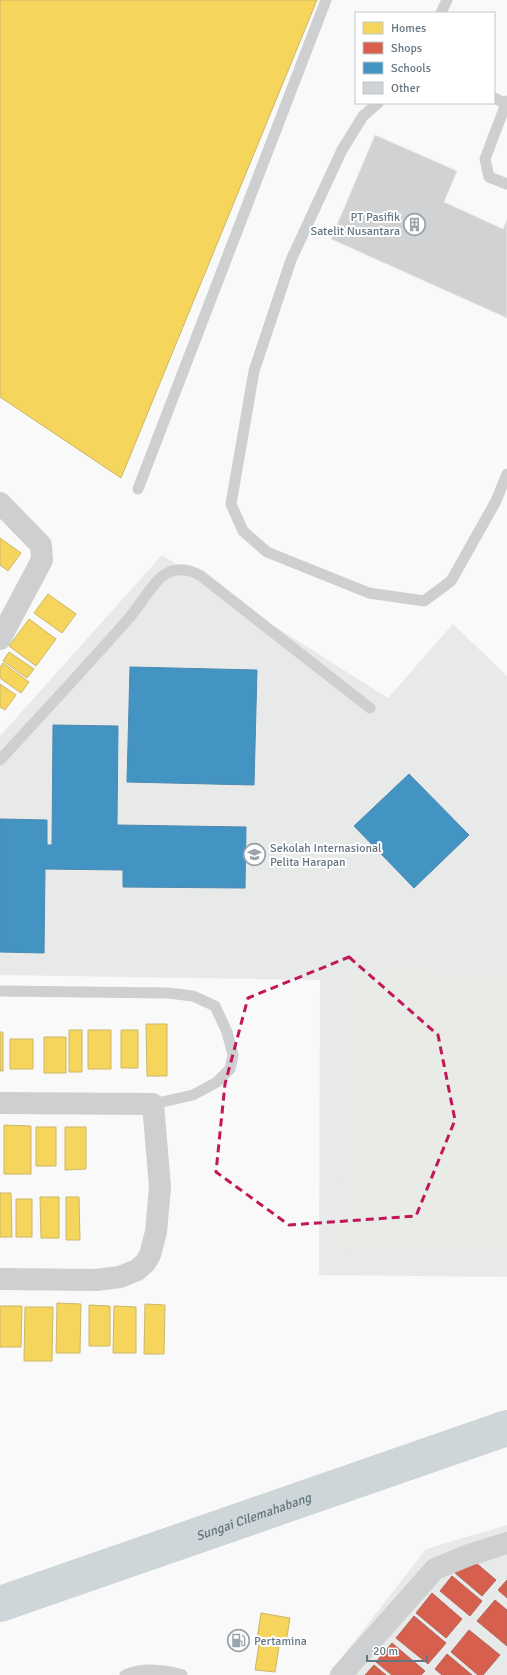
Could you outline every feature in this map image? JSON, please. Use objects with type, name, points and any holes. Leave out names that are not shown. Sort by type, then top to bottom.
[{"type":"street","points":[[0,503],[41,545],[42,560],[0,639]]},
{"type":"street","points":[[0,1103],[153,1104],[160,1187],[156,1232],[150,1255],[145,1263],[137,1270],[120,1277],[102,1279],[0,1279]]},
{"type":"street","points":[[341,1675],[435,1569],[468,1555],[507,1542]]},
{"type":"lane","points":[[138,489],[326,0]]},
{"type":"lane","points":[[441,12],[447,0]]},
{"type":"lane","points":[[495,98],[507,103],[485,159],[489,176],[507,184]]},
{"type":"lane","points":[[377,104],[363,116],[342,150],[291,260],[254,371],[231,504],[243,530],[267,552],[369,593],[424,601],[451,581],[496,500],[507,474]]},
{"type":"lane","points":[[0,760],[131,616],[162,576],[171,571],[192,571],[201,576],[370,708]]},
{"type":"lane","points":[[0,991],[168,993],[193,996],[215,1006],[227,1032],[233,1055],[230,1069],[217,1082],[192,1095],[153,1104]]},
{"type":"lane","points":[[125,1675],[132,1672],[170,1671],[182,1675]]},
{"type":"highlighted area","points":[[349,957],[438,1035],[455,1120],[416,1216],[289,1225],[216,1172],[225,1084],[248,998]]},
{"type":"shaded area","name":"Sekolah Internasional Pelita Harapan","points":[[162,555],[388,698],[453,624],[507,676],[507,1277],[319,1275],[320,980],[0,975],[0,736]]},
{"type":"shaded area","points":[[349,970],[507,973],[507,1252],[342,1248]]},
{"type":"shaded area","points":[[507,1525],[507,1675],[328,1675],[426,1549]]},
{"type":"building: Homes","points":[[0,0],[317,0],[121,478],[0,397]]},
{"type":"building: Homes","points":[[0,538],[21,553],[8,571],[0,565]]},
{"type":"building: Homes","points":[[48,594],[76,614],[62,633],[34,613]]},
{"type":"building: Homes","points":[[29,619],[56,639],[36,666],[9,646]]},
{"type":"building: Homes","points":[[9,652],[34,669],[27,678],[3,661]]},
{"type":"building: Homes","points":[[3,663],[29,682],[21,693],[0,678],[0,667]]},
{"type":"building: Homes","points":[[0,684],[16,695],[5,710],[0,707]]},
{"type":"building: Homes","points":[[146,1024],[167,1024],[167,1076],[147,1076]]},
{"type":"building: Homes","points":[[69,1030],[82,1030],[82,1072],[69,1072]]},
{"type":"building: Homes","points":[[88,1030],[111,1030],[111,1069],[88,1069]]},
{"type":"building: Homes","points":[[121,1030],[138,1030],[138,1068],[121,1068]]},
{"type":"building: Homes","points":[[0,1032],[3,1032],[3,1071],[0,1071]]},
{"type":"building: Homes","points":[[44,1037],[66,1037],[66,1073],[44,1073]]},
{"type":"building: Homes","points":[[10,1039],[33,1039],[33,1069],[10,1069]]},
{"type":"building: Homes","points":[[4,1125],[31,1126],[31,1174],[4,1174]]},
{"type":"building: Homes","points":[[36,1127],[56,1127],[56,1166],[36,1166]]},
{"type":"building: Homes","points":[[65,1127],[86,1127],[86,1169],[65,1170]]},
{"type":"building: Homes","points":[[0,1193],[11,1193],[12,1237],[0,1237]]},
{"type":"building: Homes","points":[[40,1197],[59,1197],[59,1238],[41,1238]]},
{"type":"building: Homes","points":[[66,1197],[79,1197],[80,1240],[66,1240]]},
{"type":"building: Homes","points":[[16,1199],[32,1199],[32,1237],[16,1237]]},
{"type":"building: Homes","points":[[57,1303],[81,1304],[80,1353],[56,1353]]},
{"type":"building: Homes","points":[[145,1304],[165,1305],[164,1354],[144,1354]]},
{"type":"building: Homes","points":[[89,1305],[110,1306],[110,1346],[89,1346]]},
{"type":"building: Homes","points":[[0,1306],[22,1306],[21,1347],[0,1347]]},
{"type":"building: Homes","points":[[114,1306],[136,1307],[136,1353],[113,1353]]},
{"type":"building: Homes","points":[[25,1307],[53,1307],[52,1361],[24,1361]]},
{"type":"building: Homes","points":[[261,1613],[290,1618],[286,1643],[257,1639]]},
{"type":"building: Homes","points":[[259,1644],[279,1647],[275,1672],[255,1670]]},
{"type":"building: Shops","points":[[469,1557],[496,1580],[482,1596],[455,1573]]},
{"type":"building: Shops","points":[[452,1576],[482,1601],[470,1616],[440,1591]]},
{"type":"building: Shops","points":[[507,1580],[507,1598],[498,1590]]},
{"type":"building: Shops","points":[[432,1593],[462,1619],[446,1638],[416,1613]]},
{"type":"building: Shops","points":[[495,1600],[507,1610],[507,1646],[477,1621]]},
{"type":"building: Shops","points":[[414,1616],[446,1643],[428,1664],[396,1638]]},
{"type":"building: Shops","points":[[469,1630],[500,1655],[483,1675],[478,1675],[451,1652]]},
{"type":"building: Shops","points":[[392,1643],[425,1671],[421,1675],[392,1675],[376,1662]]},
{"type":"building: Shops","points":[[447,1654],[472,1675],[442,1675],[435,1669]]},
{"type":"building: Shops","points":[[374,1665],[386,1675],[365,1675]]},
{"type":"building: Schools","points":[[130,667],[257,670],[254,785],[127,782]]},
{"type":"building: Schools","points":[[53,725],[118,726],[117,825],[246,827],[245,888],[123,887],[123,870],[45,869],[44,953],[0,952],[0,819],[47,820],[47,845],[52,845]]},
{"type":"building: Schools","points":[[409,774],[469,835],[414,888],[354,826]]},
{"type":"building: Other","name":"PT Pasifik Satelit Nusantara","points":[[375,135],[457,171],[444,202],[503,229],[507,220],[507,318],[331,239]]},
{"type":"waterway","name":"Sungai Cilemahabang","points":[[0,1604],[507,1428]]},
{"type":"place","name":"PT Pasifik Satelit Nusantara","points":[[415,224]]},
{"type":"place","name":"Sekolah Internasional Pelita Harapan","points":[[254,855]]},
{"type":"place","name":"Pertamina","points":[[238,1641]]}]
